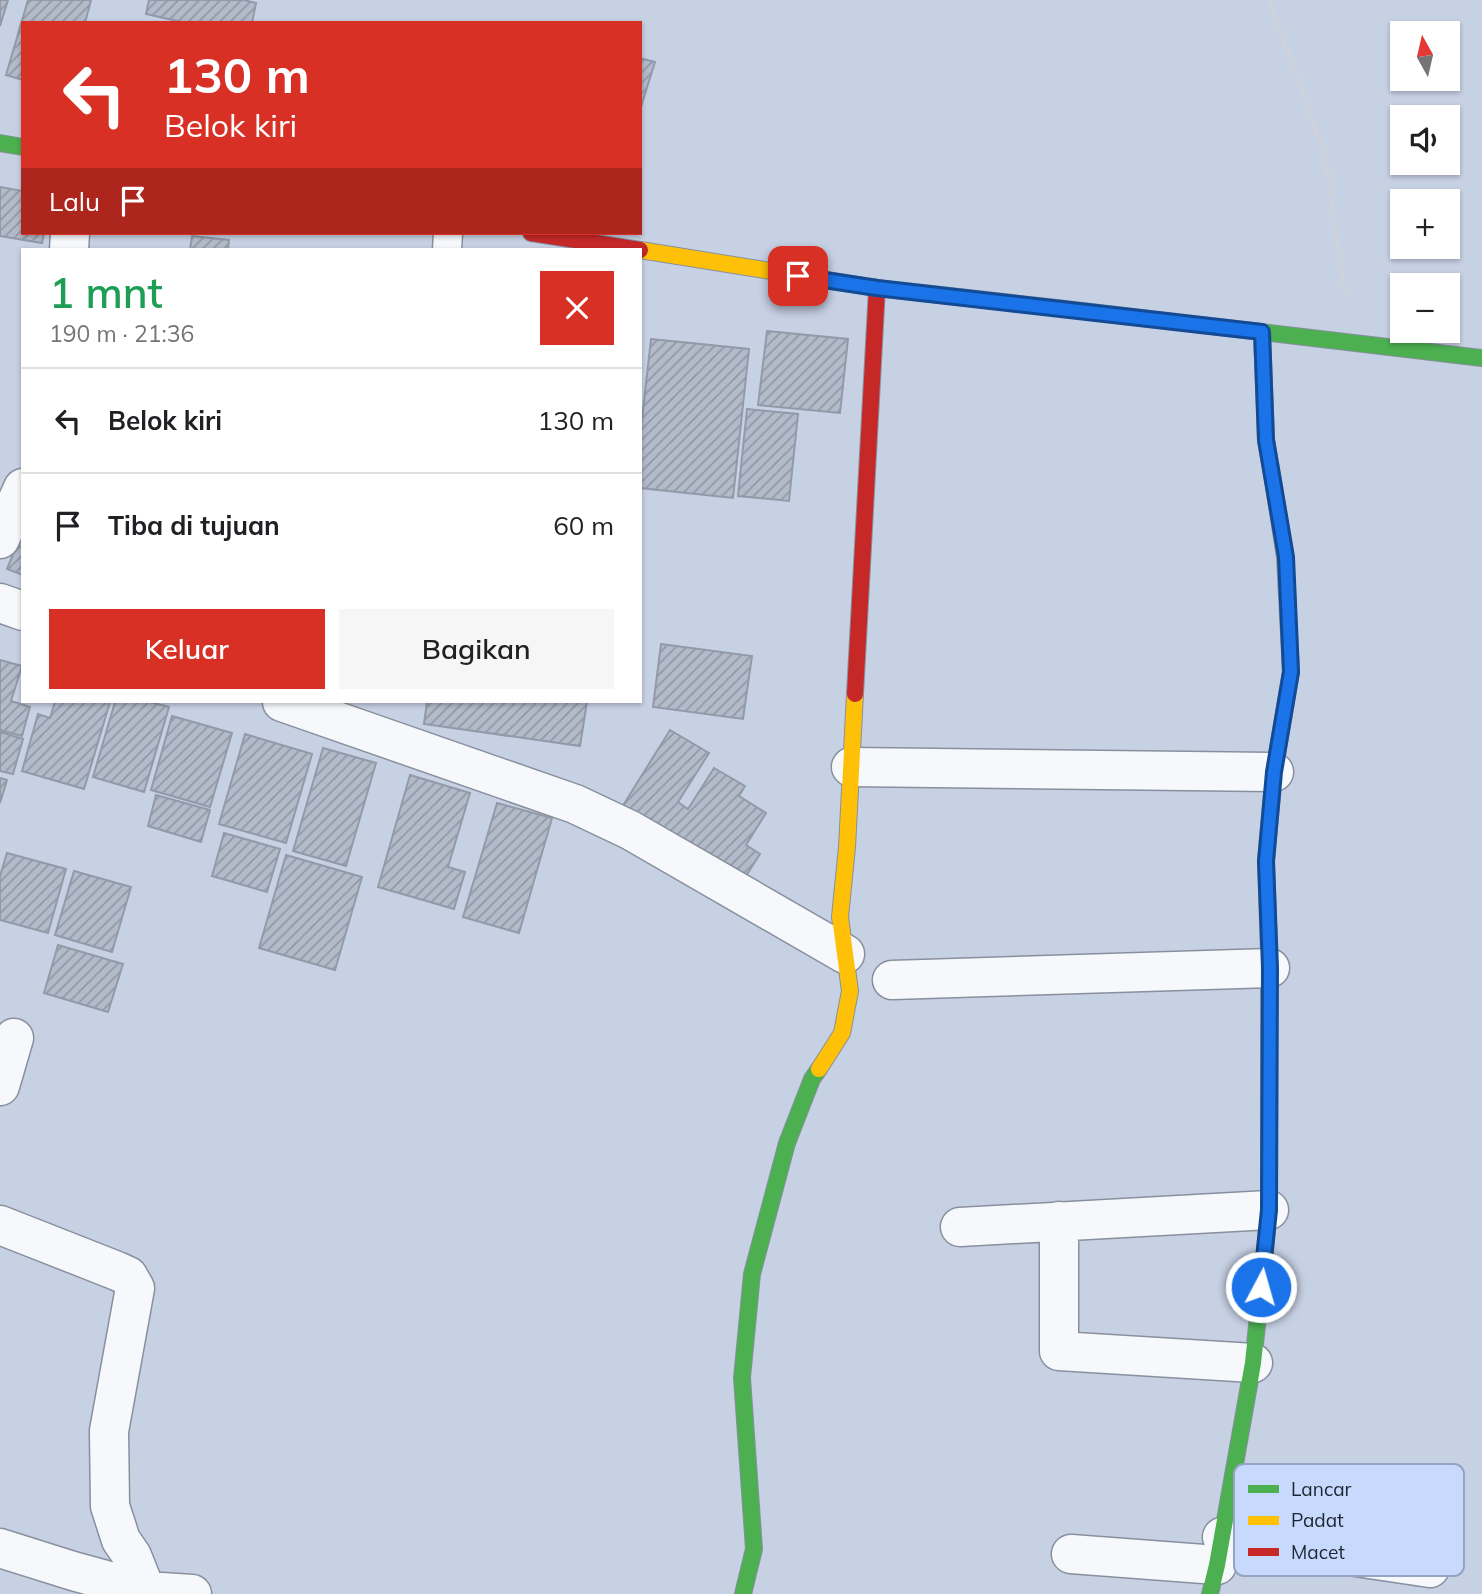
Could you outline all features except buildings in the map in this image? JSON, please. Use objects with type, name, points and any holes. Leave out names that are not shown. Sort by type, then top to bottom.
[{"type":"street","points":[[0,143],[21,148]]},
{"type":"street","points":[[544,235],[627,248]]},
{"type":"street","points":[[642,250],[877,288],[1482,358]]},
{"type":"street","points":[[743,1594],[754,1549],[742,1378],[752,1274],[787,1143],[812,1079],[842,1033],[850,991],[840,917],[851,767],[877,288]]},
{"type":"street","points":[[1234,1464],[1253,1363],[1269,1210],[1270,968],[1266,861],[1274,772],[1291,672],[1286,557],[1266,440],[1262,332]]},
{"type":"street","points":[[0,539],[21,492]]},
{"type":"street","points":[[0,603],[21,610]]},
{"type":"street","points":[[285,703],[575,804],[630,830],[845,954]]},
{"type":"street","points":[[851,767],[1274,772]]},
{"type":"street","points":[[892,980],[1270,968]]},
{"type":"street","points":[[0,1087],[14,1038]]},
{"type":"street","points":[[960,1227],[1269,1210]]},
{"type":"street","points":[[1059,1221],[1059,1351],[1253,1363]]},
{"type":"street","points":[[0,1225],[117,1270],[128,1276],[135,1288],[108,1430],[110,1506],[121,1540],[132,1556],[146,1593]]},
{"type":"street","points":[[1216,1565],[1234,1467]]},
{"type":"street","points":[[0,1548],[146,1593],[192,1594]]},
{"type":"street","points":[[1071,1554],[1234,1565]]},
{"type":"path","points":[[1269,0],[1325,154],[1351,342]]},
{"type":"traffic: fast","points":[[0,143],[21,147]]},
{"type":"traffic: fast","points":[[1057,308],[1482,358]]},
{"type":"traffic: fast","points":[[1269,952],[1266,861],[1274,772],[1291,672],[1285,557],[1274,487]]},
{"type":"traffic: fast","points":[[743,1594],[754,1549],[742,1378],[752,1274],[787,1143],[812,1079],[819,1069]]},
{"type":"traffic: fast","points":[[1235,1464],[1253,1363],[1265,1250]]},
{"type":"traffic: fast","points":[[1210,1594],[1234,1470]]},
{"type":"traffic: slow","points":[[642,250],[877,288],[1057,308]]},
{"type":"traffic: slow","points":[[819,1069],[842,1033],[850,991],[840,917],[847,847],[855,694]]},
{"type":"traffic: slow","points":[[1265,1250],[1269,1210],[1269,952]]},
{"type":"traffic: jam","points":[[544,235],[627,248]]},
{"type":"traffic: jam","points":[[855,694],[877,288]]},
{"type":"traffic: jam","points":[[1262,332],[1266,440],[1274,487]]},
{"type":"route","points":[[798,276],[877,288],[1262,332],[1266,440],[1286,557],[1291,672],[1274,772],[1266,861],[1270,968],[1269,1210],[1261,1287]]}]
